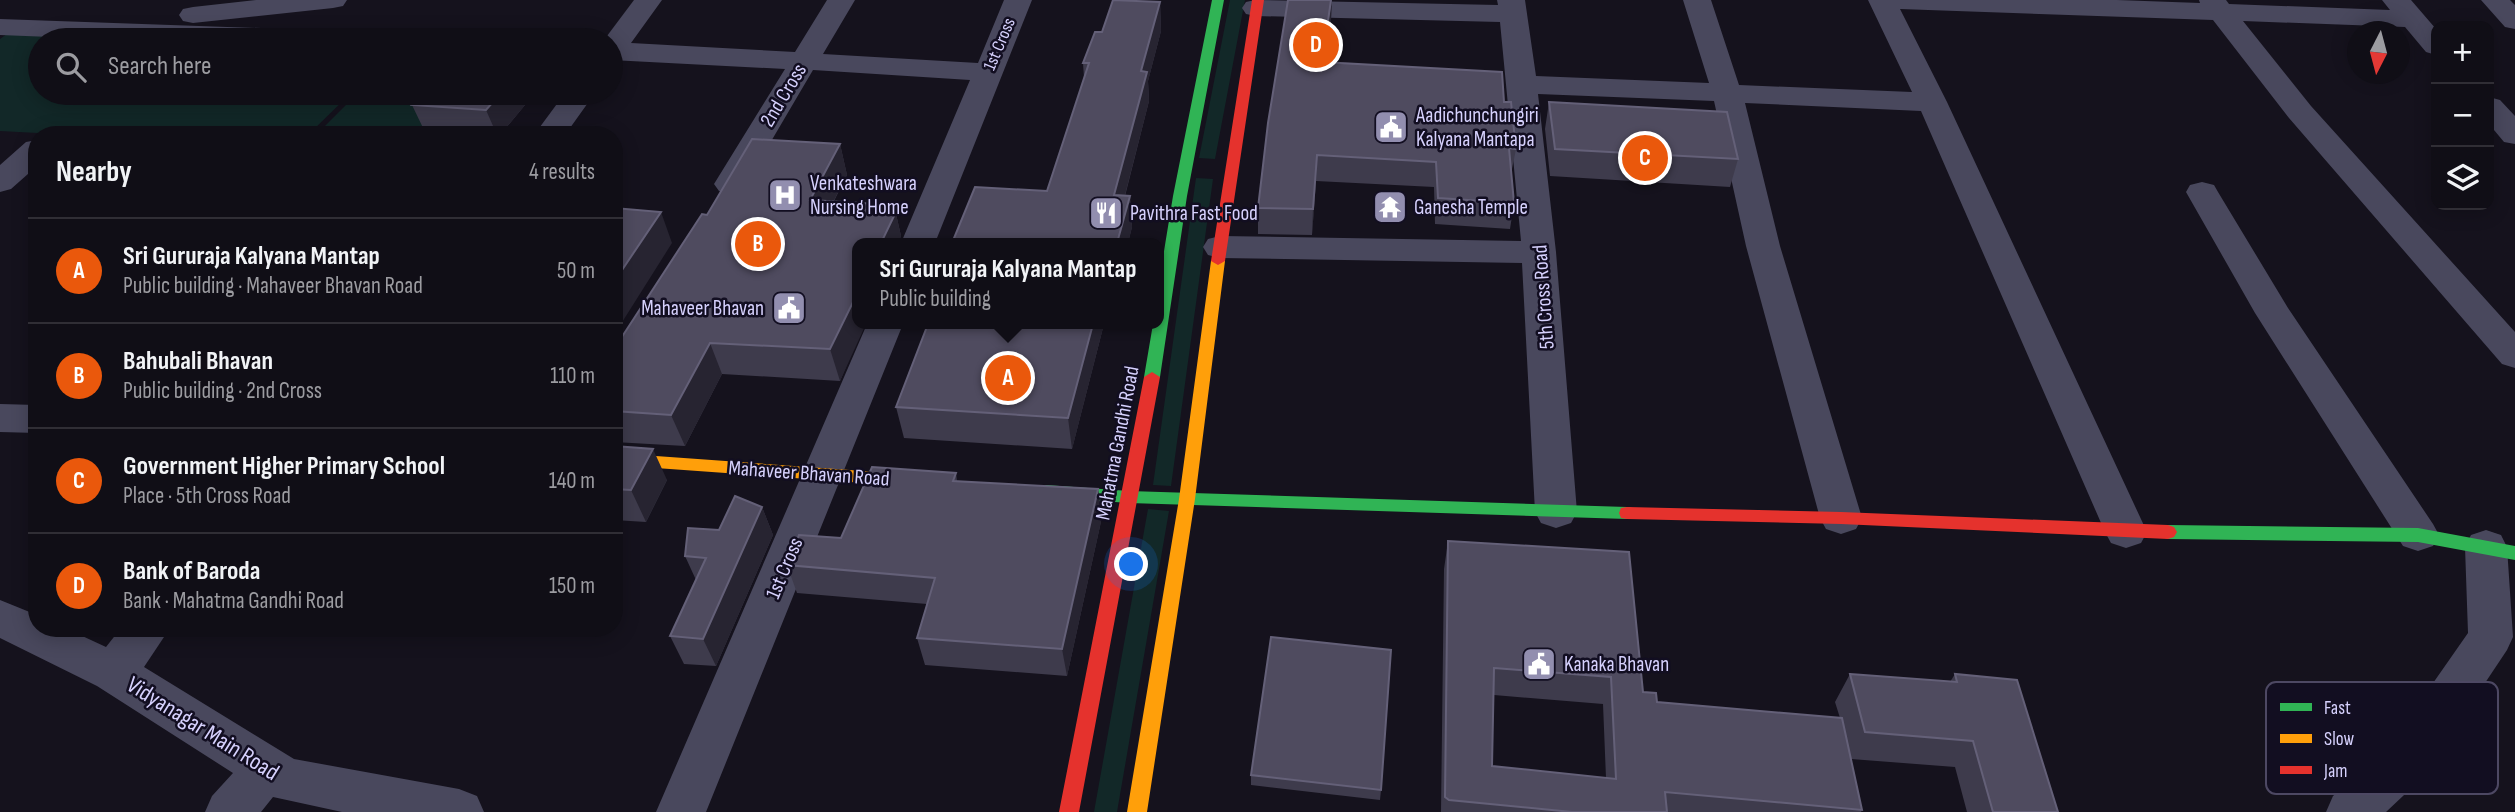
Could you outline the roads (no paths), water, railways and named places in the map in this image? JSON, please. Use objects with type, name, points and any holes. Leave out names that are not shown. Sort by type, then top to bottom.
[{"type":"street","points":[[159,28],[181,16],[333,0]]},
{"type":"street","points":[[623,34],[648,0]]},
{"type":"street","name":"2nd Cross","points":[[713,212],[841,0]]},
{"type":"street","name":"1st Cross","points":[[920,238],[1018,0]]},
{"type":"street","name":"Mahatma Gandhi Road","points":[[1164,303],[1180,197],[1193,166],[1218,0]]},
{"type":"street","points":[[1697,0],[1727,92],[1763,246],[1841,518]]},
{"type":"street","points":[[1882,0],[1932,102],[2126,532]]},
{"type":"street","points":[[1889,0],[2404,10],[2431,40]]},
{"type":"street","points":[[2495,0],[2515,21]]},
{"type":"street","points":[[1137,812],[1186,499],[1220,247],[1226,169],[1257,4],[1512,7]]},
{"type":"street","name":"5th Cross Road","points":[[1512,7],[1524,84],[1539,252],[1556,512]]},
{"type":"street","points":[[2217,7],[2300,112],[2515,355]]},
{"type":"street","points":[[0,27],[28,28]]},
{"type":"street","points":[[623,51],[988,72]]},
{"type":"street","points":[[1524,84],[1932,102]]},
{"type":"street","points":[[556,126],[571,105]]},
{"type":"street","points":[[2494,112],[2515,135]]},
{"type":"street","points":[[0,146],[28,148]]},
{"type":"street","points":[[0,181],[28,156]]},
{"type":"street","points":[[2202,192],[2273,313],[2418,535]]},
{"type":"street","points":[[1220,247],[1539,252]]},
{"type":"street","name":"1st Cross","points":[[681,812],[883,329]]},
{"type":"street","name":"Mahatma Gandhi Road","points":[[1069,812],[1160,329]]},
{"type":"street","name":"Mahaveer Bhavan Road","points":[[623,460],[934,482]]},
{"type":"street","points":[[1031,489],[1186,499],[1556,512],[1841,518],[2126,532],[2418,535],[2500,550],[2491,638],[2461,682]]},
{"type":"street","name":"Vidyanagar Main Road","points":[[0,618],[28,631]]},
{"type":"street","name":"Vidyanagar Main Road","points":[[40,637],[113,672],[284,779],[459,812]]},
{"type":"street","points":[[113,672],[141,637]]},
{"type":"street","points":[[230,812],[265,769]]},
{"type":"street","points":[[2351,812],[2371,794]]},
{"type":"place","name":"Bank of Baroda","points":[[1316,45]]},
{"type":"place","name":"Aadichunchungiri Kalyana Mantapa","points":[[1391,127]]},
{"type":"place","name":"Government Higher Primary School","points":[[1645,158]]},
{"type":"place","name":"Venkateshwara Nursing Home","points":[[785,195]]},
{"type":"place","name":"Ganesha Temple","points":[[1390,207]]},
{"type":"place","name":"Pavithra Fast Food","points":[[1106,213]]},
{"type":"place","name":"Bahubali Bhavan","points":[[758,244]]},
{"type":"place","name":"Mahaveer Bhavan","points":[[789,308]]},
{"type":"place","name":"Sri Gururaja Kalyana Mantap","points":[[1008,378]]},
{"type":"place","name":"Kanaka Bhavan","points":[[1539,664]]}]
